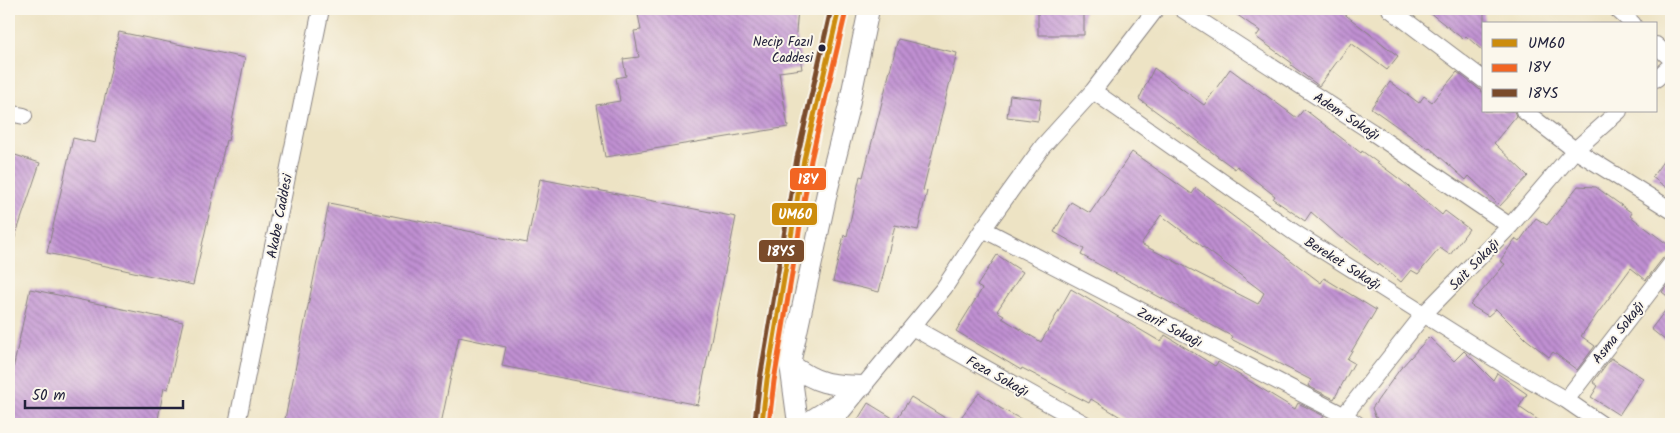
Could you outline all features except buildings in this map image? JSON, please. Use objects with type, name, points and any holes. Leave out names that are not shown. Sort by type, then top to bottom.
[{"type":"street","name":"Akabe Caddesi","points":[[237,424],[321,9]]},
{"type":"street","points":[[761,423],[804,159],[839,9]]},
{"type":"street","points":[[803,421],[790,364],[869,9]]},
{"type":"street","points":[[832,424],[944,288],[983,229],[1043,146],[1093,91],[1156,9]]},
{"type":"street","name":"Adem Sokağı","points":[[1182,9],[1372,132],[1510,226]]},
{"type":"street","points":[[1390,9],[1482,78]]},
{"type":"street","points":[[1617,9],[1631,22]]},
{"type":"street","points":[[1658,47],[1671,59]]},
{"type":"street","points":[[1658,76],[1671,65]]},
{"type":"street","name":"Bereket Sokağı","points":[[1093,91],[1295,233],[1506,366],[1566,400],[1601,424]]},
{"type":"street","points":[[1525,112],[1575,150],[1671,210]]},
{"type":"street","name":"Sait Sokağı","points":[[1340,420],[1424,314],[1510,226],[1575,150],[1618,112]]},
{"type":"street","name":"Zarif Sokağı","points":[[983,229],[1340,420],[1357,424]]},
{"type":"street","name":"Asma Sokağı","points":[[1566,400],[1671,264]]},
{"type":"street","name":"Feza Sokağı","points":[[912,327],[1085,424]]},
{"type":"street","points":[[790,364],[805,375],[830,384],[863,386]]},
{"type":"street","points":[[803,421],[863,386]]},
{"type":"street","points":[[761,423],[778,413],[788,413],[803,421]]},
{"type":"transit line","name":"18YS","points":[[755,421],[760,379],[797,158],[831,9]]},
{"type":"transit line","name":"UM60","points":[[762,422],[767,380],[804,159],[839,9]]},
{"type":"transit line","name":"18Y","points":[[769,423],[774,381],[811,160],[846,11]]},
{"type":"place","name":"Necip Fazıl Caddesi","points":[[822,48]]}]
